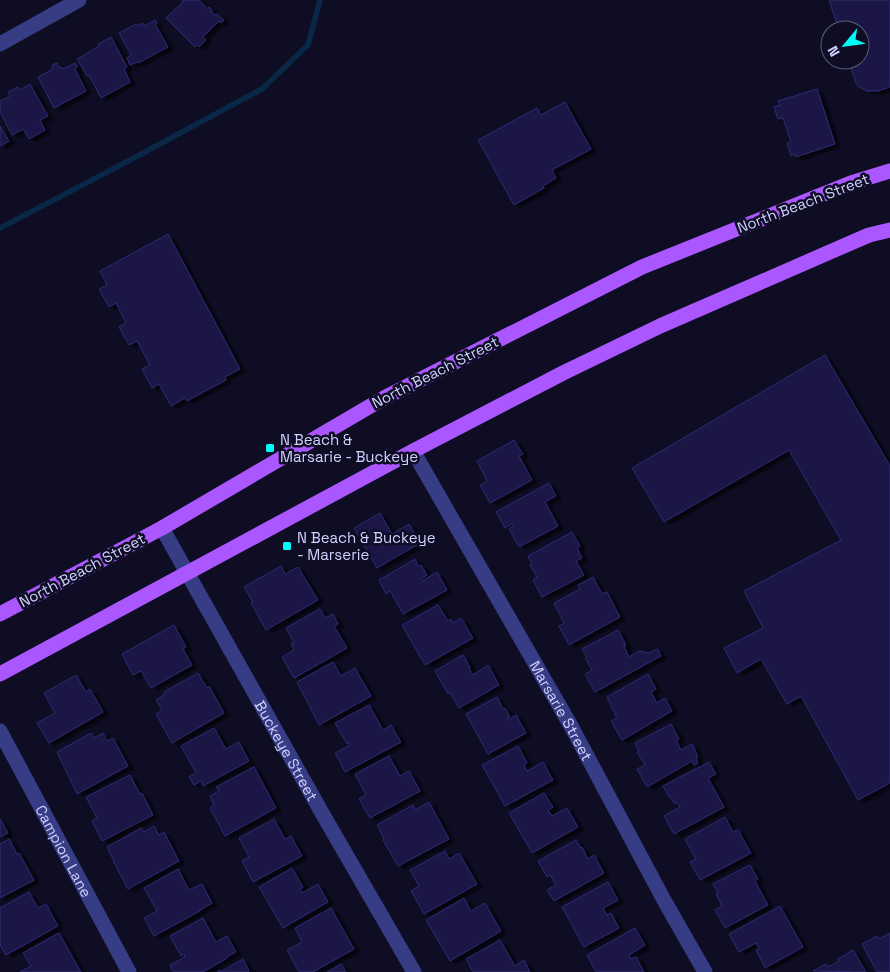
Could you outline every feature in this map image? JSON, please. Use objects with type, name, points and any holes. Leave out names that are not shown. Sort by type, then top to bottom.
[{"type":"main road","name":"North Beach Street","points":[[0,614],[162,528],[384,398],[642,268],[851,183],[890,171]]},
{"type":"main road","points":[[0,674],[413,451],[563,373],[660,326],[870,235],[890,230]]},
{"type":"street","points":[[0,44],[79,0]]},
{"type":"street","name":"Marsarie Street","points":[[413,451],[571,726],[665,902],[705,972]]},
{"type":"street","name":"Buckeye Street","points":[[162,528],[414,972]]},
{"type":"street","name":"Campion Lane","points":[[0,731],[129,972]]},
{"type":"building","points":[[182,0],[199,0],[208,9],[209,7],[212,10],[211,12],[224,20],[221,23],[219,21],[203,37],[206,40],[199,47],[197,45],[195,47],[166,18],[183,2]]},
{"type":"building","points":[[829,0],[890,0],[890,87],[878,91],[867,91],[856,83],[851,70],[870,70],[870,20],[836,20]]},
{"type":"building","points":[[155,20],[157,23],[155,24],[168,47],[138,63],[130,65],[127,58],[131,55],[119,33],[136,24],[137,26],[143,23],[144,26]]},
{"type":"building","points":[[111,37],[127,67],[124,69],[130,82],[101,98],[89,75],[87,76],[77,59]]},
{"type":"building","points":[[57,63],[63,69],[75,63],[77,67],[75,69],[86,91],[54,108],[38,77],[53,69],[52,65]]},
{"type":"building","points":[[30,84],[48,116],[40,120],[45,130],[29,139],[23,129],[12,135],[0,112],[0,101],[10,96],[8,92],[18,87],[20,90]]},
{"type":"building","points":[[817,89],[835,144],[796,157],[795,154],[791,156],[787,143],[791,142],[783,118],[778,119],[774,107],[780,105],[778,101]]},
{"type":"building","points":[[565,102],[591,149],[552,170],[556,178],[543,186],[544,188],[514,205],[478,140],[537,108],[541,115]]},
{"type":"building","points":[[0,126],[9,141],[0,146]]},
{"type":"building","points":[[168,234],[240,369],[225,377],[226,380],[187,401],[185,398],[171,406],[159,384],[152,388],[142,369],[150,365],[137,341],[129,345],[119,327],[126,323],[116,303],[109,307],[99,289],[107,285],[100,271]]},
{"type":"building","points":[[825,355],[890,466],[890,783],[858,800],[801,696],[787,704],[761,659],[737,673],[724,648],[763,628],[744,591],[841,540],[789,450],[664,522],[632,468]]},
{"type":"building","points":[[514,440],[523,454],[519,456],[532,480],[490,503],[480,485],[487,481],[477,461]]},
{"type":"building","points":[[549,483],[556,496],[545,502],[558,526],[519,547],[509,529],[513,526],[512,524],[505,528],[496,512]]},
{"type":"building","points":[[380,513],[392,534],[409,524],[420,543],[377,568],[354,528]]},
{"type":"building","points":[[572,532],[580,546],[577,548],[582,558],[576,561],[584,575],[542,597],[533,580],[537,577],[530,565],[532,565],[528,556]]},
{"type":"building","points":[[415,559],[418,566],[421,565],[427,575],[421,579],[422,581],[437,572],[447,590],[403,614],[390,591],[386,594],[379,580]]},
{"type":"building","points":[[281,566],[285,574],[298,567],[318,600],[266,630],[244,587]]},
{"type":"building","points":[[593,577],[602,594],[607,592],[620,617],[569,645],[559,626],[564,623],[554,603],[580,589],[578,585]]},
{"type":"building","points":[[438,605],[448,621],[451,619],[453,623],[461,618],[473,638],[425,665],[402,625]]},
{"type":"building","points":[[320,609],[325,618],[333,614],[338,624],[334,626],[347,648],[294,678],[282,657],[294,650],[291,644],[294,643],[286,628]]},
{"type":"building","points":[[174,625],[186,647],[183,649],[192,665],[151,688],[141,671],[133,675],[122,654]]},
{"type":"building","points":[[618,630],[626,645],[624,646],[629,657],[639,651],[649,653],[657,649],[661,656],[595,692],[585,674],[592,670],[582,649]]},
{"type":"building","points":[[463,655],[473,675],[488,665],[499,685],[459,708],[450,692],[448,694],[435,671]]},
{"type":"building","points":[[333,662],[341,676],[355,668],[371,696],[319,725],[297,682]]},
{"type":"building","points":[[198,673],[207,688],[209,686],[224,713],[172,743],[156,714],[162,710],[156,700],[165,694],[164,692]]},
{"type":"building","points":[[648,674],[656,689],[651,692],[657,703],[665,698],[672,711],[622,740],[611,721],[617,718],[607,697]]},
{"type":"building","points":[[76,675],[86,692],[90,689],[103,712],[49,743],[37,723],[55,713],[44,693]]},
{"type":"building","points":[[497,697],[503,709],[505,708],[510,717],[507,718],[508,720],[516,715],[526,733],[488,754],[466,714]]},
{"type":"building","points":[[369,705],[383,730],[391,725],[401,742],[345,772],[335,753],[350,745],[349,743],[347,744],[335,723]]},
{"type":"building","points":[[671,724],[679,739],[676,740],[681,750],[692,744],[698,757],[696,758],[698,763],[694,765],[692,761],[647,787],[637,769],[645,765],[637,752],[639,751],[635,743]]},
{"type":"building","points":[[214,728],[226,749],[239,742],[249,761],[203,786],[201,781],[194,785],[189,777],[196,773],[181,746]]},
{"type":"building","points":[[91,733],[94,738],[103,733],[107,741],[113,738],[128,766],[77,794],[57,752]]},
{"type":"building","points":[[518,746],[527,763],[524,765],[527,771],[543,762],[553,780],[505,806],[482,765]]},
{"type":"building","points":[[389,756],[400,776],[409,771],[420,791],[370,818],[359,799],[366,795],[355,774]]},
{"type":"building","points":[[709,762],[716,774],[708,778],[724,807],[674,834],[664,816],[680,807],[669,797],[663,786]]},
{"type":"building","points":[[254,767],[276,808],[225,836],[210,808],[214,805],[210,796],[219,791],[216,787]]},
{"type":"building","points":[[130,775],[153,815],[102,841],[92,821],[97,818],[86,797]]},
{"type":"building","points":[[544,793],[553,807],[548,810],[552,816],[567,808],[578,827],[532,853],[509,813]]},
{"type":"building","points":[[429,802],[449,839],[398,866],[377,825],[413,805],[415,810]]},
{"type":"building","points":[[725,817],[733,832],[738,830],[751,853],[700,880],[690,862],[696,859],[685,839]]},
{"type":"building","points":[[0,819],[8,833],[0,837]]},
{"type":"building","points":[[274,819],[285,839],[291,836],[302,856],[253,882],[242,861],[249,857],[239,838]]},
{"type":"building","points":[[154,826],[159,835],[164,832],[179,861],[128,889],[107,847],[141,828],[144,832]]},
{"type":"building","points":[[9,839],[34,880],[0,898],[0,844]]},
{"type":"building","points":[[576,840],[588,859],[594,855],[604,873],[554,901],[547,890],[556,885],[550,875],[547,877],[538,861]]},
{"type":"building","points":[[445,851],[449,859],[459,853],[477,884],[424,914],[411,891],[419,886],[410,870]]},
{"type":"building","points":[[750,865],[758,879],[755,881],[768,905],[725,928],[715,910],[722,906],[713,884]]},
{"type":"building","points":[[292,868],[303,887],[300,889],[302,893],[318,884],[328,902],[283,928],[259,887]]},
{"type":"building","points":[[178,869],[189,890],[202,884],[212,903],[154,936],[144,918],[157,911],[144,888]]},
{"type":"building","points":[[608,882],[618,900],[603,908],[607,915],[611,913],[619,928],[584,947],[562,907]]},
{"type":"building","points":[[29,892],[38,908],[46,904],[58,926],[6,955],[0,945],[0,908]]},
{"type":"building","points":[[464,898],[471,911],[485,903],[501,931],[450,961],[426,920]]},
{"type":"building","points":[[780,906],[803,947],[765,968],[756,950],[759,949],[756,943],[739,952],[729,934]]},
{"type":"building","points":[[331,908],[354,949],[313,972],[299,972],[287,950],[302,942],[295,928]]},
{"type":"building","points":[[203,918],[216,942],[227,936],[236,952],[203,972],[173,972],[170,965],[185,957],[184,954],[181,956],[170,936]]},
{"type":"building","points":[[635,928],[645,945],[629,955],[631,959],[636,957],[644,972],[596,972],[587,955]]},
{"type":"building","points":[[59,933],[81,972],[20,972],[31,966],[23,953]]},
{"type":"building","points":[[890,933],[890,972],[877,972],[862,944],[877,936],[879,939]]},
{"type":"building","points":[[500,940],[515,966],[524,960],[530,972],[473,972],[466,959]]},
{"type":"building","points":[[853,950],[866,972],[813,971],[826,964],[828,967]]},
{"type":"building","points":[[243,959],[249,971],[247,972],[221,972]]},
{"type":"building","points":[[341,964],[346,972],[327,972]]},
{"type":"waterway","points":[[0,228],[262,89],[308,45],[320,0]]},
{"type":"place","name":"N Beach & Marsarie - Buckeye","points":[[270,448]]},
{"type":"place","name":"N Beach & Buckeye - Marserie","points":[[287,546]]}]
